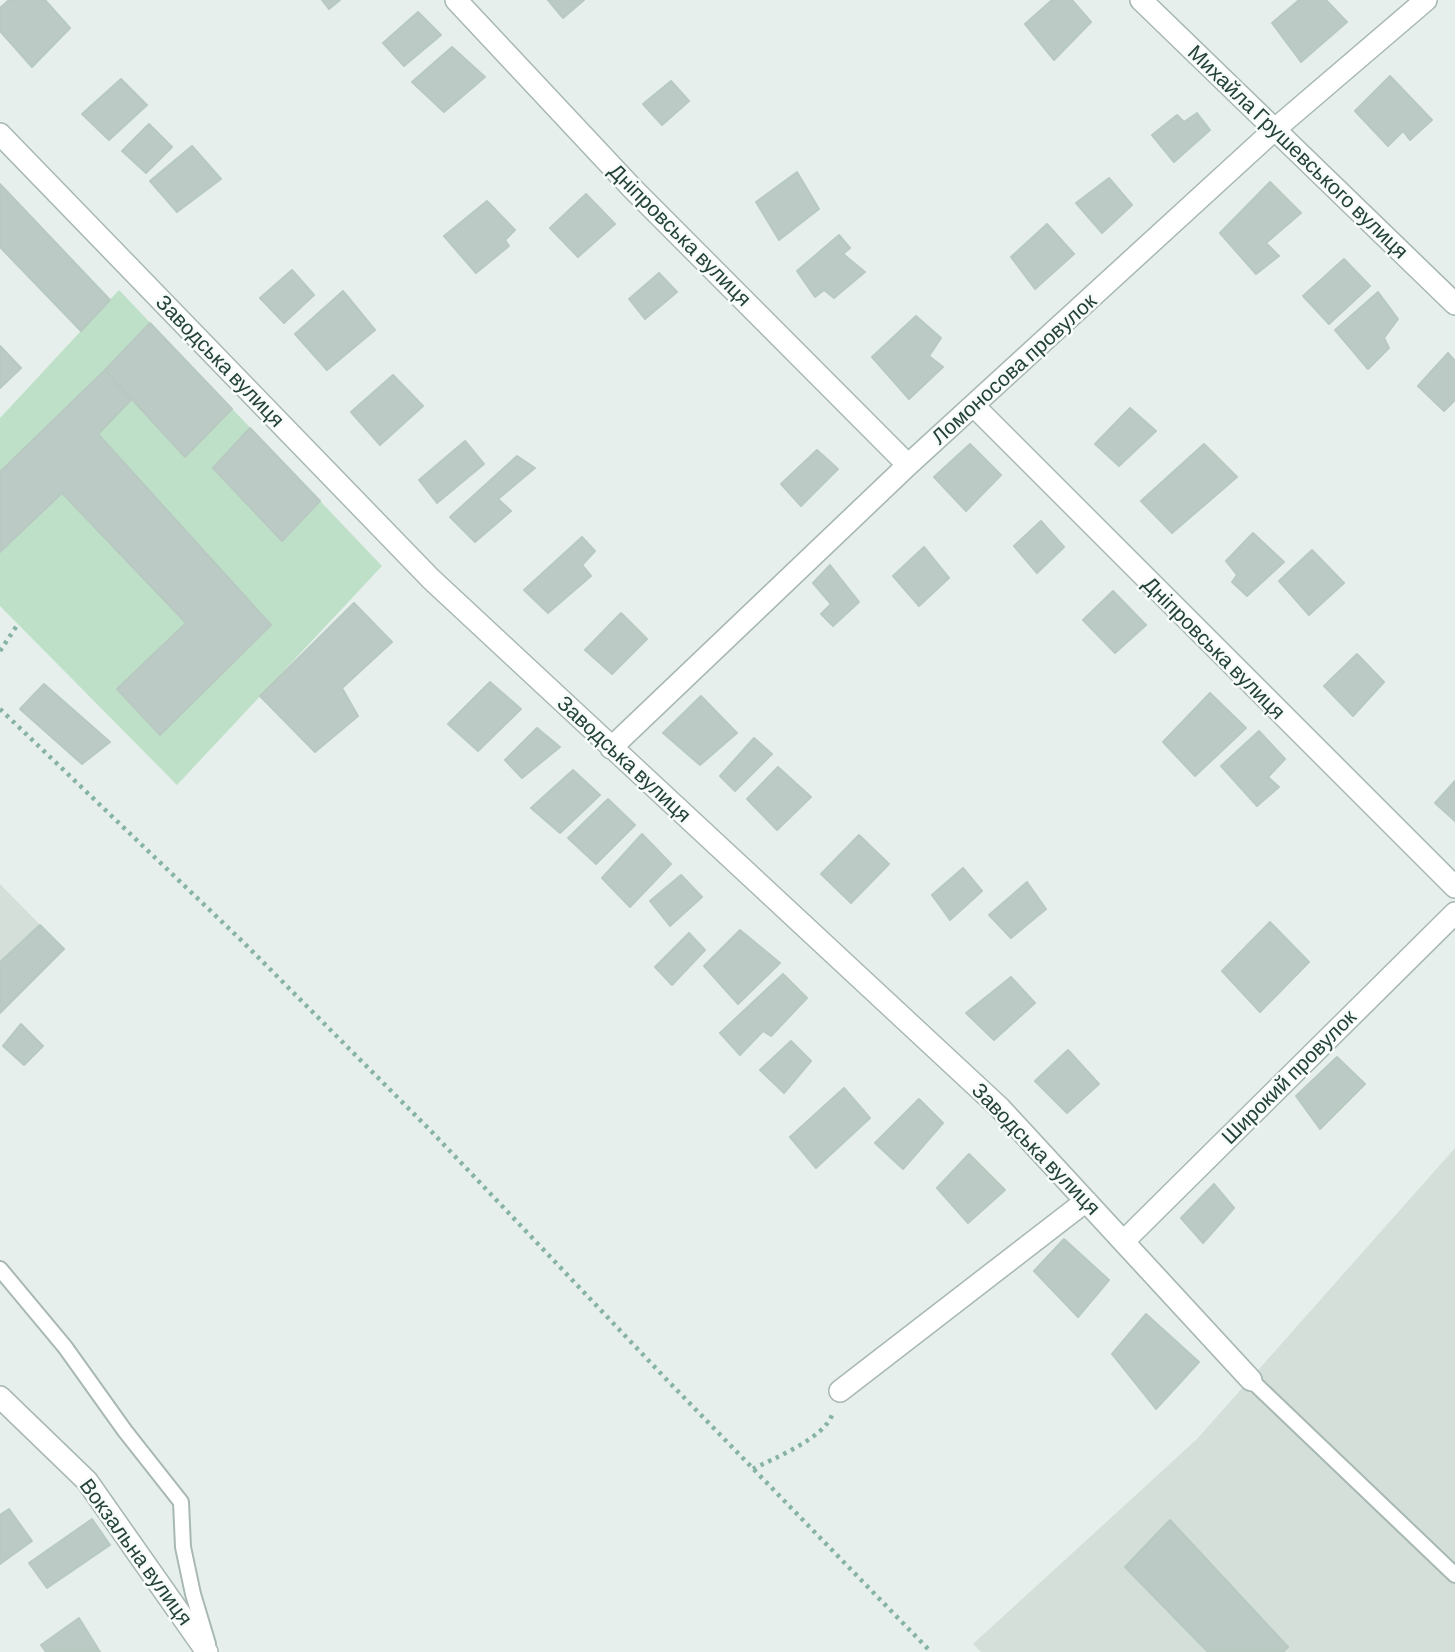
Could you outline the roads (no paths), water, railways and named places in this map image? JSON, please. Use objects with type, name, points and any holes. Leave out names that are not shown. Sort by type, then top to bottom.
[{"type":"street","name":"Дніпровська вулиця","points":[[456,0],[632,188],[908,465]]},
{"type":"street","name":"Михайла Грушевського вулиця","points":[[1141,0],[1455,304]]},
{"type":"street","name":"Ломоносова провулок","points":[[611,748],[908,465],[1274,130],[1426,0]]},
{"type":"street","name":"Заводська вулиця","points":[[0,134],[431,579],[1000,1108],[1251,1380]]},
{"type":"street","name":"Дніпровська вулиця","points":[[974,406],[1455,887]]},
{"type":"street","name":"Широкий провулок","points":[[1124,1241],[1455,913]]},
{"type":"street","points":[[840,1391],[1086,1201]]},
{"type":"street","name":"Вокзальна вулиця","points":[[0,1397],[87,1481],[209,1652]]},
{"type":"lane","points":[[0,1269],[65,1347],[125,1431],[181,1502],[183,1547],[209,1652]]},
{"type":"lane","points":[[1251,1380],[1455,1575]]}]
